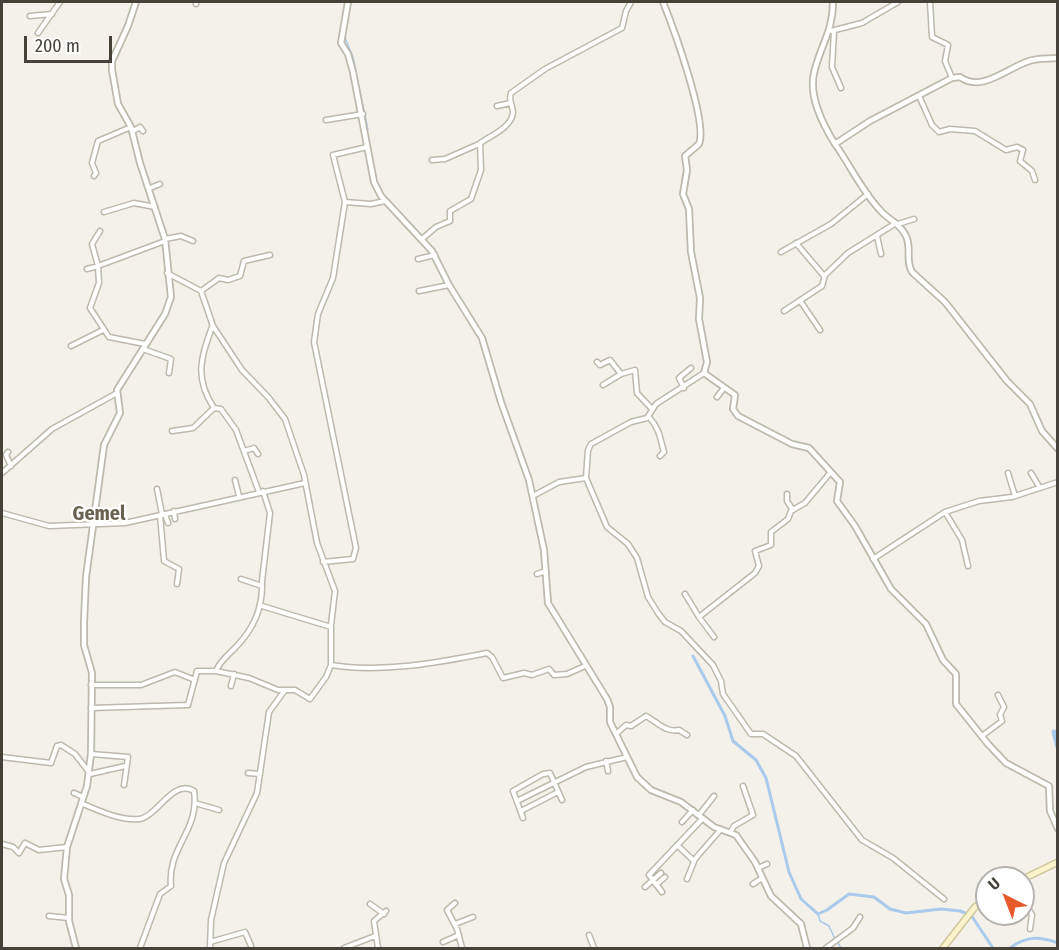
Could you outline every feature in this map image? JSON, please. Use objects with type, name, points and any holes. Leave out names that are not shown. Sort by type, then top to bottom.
[{"type":"main road","points":[[1035,873],[1058,862]]},
{"type":"main road","points":[[943,948],[975,909]]},
{"type":"street","points":[[37,33],[58,2]]},
{"type":"street","points":[[2,473],[52,429],[117,393],[170,303],[172,289],[167,273],[165,240],[140,163],[132,129],[118,105],[112,65],[136,2]]},
{"type":"street","points":[[348,2],[341,43],[348,54],[363,114],[374,182],[385,201],[422,238],[435,255],[448,285],[482,338],[533,496],[546,570],[549,606],[566,629],[585,666],[609,702],[610,722],[633,772],[648,788],[681,802],[701,817],[722,829],[731,831],[738,837],[758,868],[775,902],[801,924],[807,948]]},
{"type":"street","points":[[432,160],[445,159],[480,144],[498,132],[513,114],[510,104],[511,93],[533,76],[622,28],[626,10],[631,2]]},
{"type":"street","points":[[663,2],[691,83],[701,134],[699,145],[685,156],[687,170],[683,194],[688,209],[691,252],[701,304],[699,319],[707,362],[704,373],[655,405],[649,417],[631,422],[591,444],[588,450],[586,478],[607,527],[627,544],[638,558],[648,595],[658,613],[665,622],[681,631],[713,665],[721,681],[723,694],[751,734],[763,734],[796,756],[860,838],[893,858],[945,899]]},
{"type":"street","points":[[833,2],[832,66],[842,88]]},
{"type":"street","points":[[898,2],[862,23],[832,31],[816,65],[813,84],[822,119],[835,144],[868,194],[880,211],[897,223],[908,241],[909,264],[912,272],[945,302],[1007,381],[1030,404],[1042,431],[1058,449]]},
{"type":"street","points":[[930,2],[932,37],[948,45],[945,62],[952,78]]},
{"type":"street","points":[[30,16],[50,14]]},
{"type":"street","points":[[835,144],[952,78],[960,77],[967,83],[973,83],[1001,75],[1029,61],[1058,58]]},
{"type":"street","points":[[919,96],[932,124],[939,132],[948,129],[973,130],[1006,150],[1017,147],[1023,150],[1020,161],[1032,171],[1035,180]]},
{"type":"street","points":[[497,106],[510,104]]},
{"type":"street","points":[[326,120],[363,114]]},
{"type":"street","points":[[94,176],[96,173],[92,163],[99,141],[132,129],[141,127],[143,131]]},
{"type":"street","points":[[422,238],[450,220],[450,211],[471,199],[481,170],[480,144]]},
{"type":"street","points":[[323,562],[352,559],[356,552],[340,460],[326,409],[314,336],[318,314],[334,274],[345,202],[333,155],[367,147]]},
{"type":"street","points":[[150,188],[160,184]]},
{"type":"street","points":[[782,252],[831,224],[868,194]]},
{"type":"street","points":[[345,202],[370,204],[385,201]]},
{"type":"street","points":[[104,212],[134,203],[156,207]]},
{"type":"street","points":[[784,311],[801,302],[822,286],[824,276],[852,250],[897,223],[914,219]]},
{"type":"street","points":[[100,231],[92,243],[99,266],[99,283],[90,309],[111,338],[144,346],[171,359],[169,373]]},
{"type":"street","points":[[87,269],[165,240],[181,236],[193,241]]},
{"type":"street","points":[[878,236],[881,254]]},
{"type":"street","points":[[796,243],[824,276]]},
{"type":"street","points":[[201,291],[217,279],[240,276],[244,261],[270,255]]},
{"type":"street","points":[[418,260],[435,255]]},
{"type":"street","points":[[91,708],[187,705],[191,702],[198,670],[234,674],[285,690],[294,690],[306,699],[312,699],[332,665],[331,627],[335,593],[323,562],[305,483],[283,416],[268,396],[242,370],[213,326],[201,291],[167,273]]},
{"type":"street","points":[[419,291],[448,285]]},
{"type":"street","points":[[801,302],[820,330]]},
{"type":"street","points":[[213,326],[200,370],[203,385],[214,408]]},
{"type":"street","points":[[71,346],[104,330]]},
{"type":"street","points":[[597,362],[600,365],[610,360],[621,374]]},
{"type":"street","points":[[684,388],[680,378],[691,368]]},
{"type":"street","points":[[603,385],[621,374],[635,370],[637,393],[653,410]]},
{"type":"street","points":[[704,373],[735,396],[733,409],[738,416],[792,444],[809,448],[840,483],[838,501],[873,559],[893,592],[924,621],[933,635],[943,660],[956,675],[957,704],[1006,762],[1049,786],[1050,811],[1058,830]]},
{"type":"street","points":[[717,397],[724,388]]},
{"type":"street","points":[[76,948],[69,918],[69,895],[64,879],[67,847],[90,773],[91,665],[84,645],[86,577],[95,524],[96,494],[104,462],[104,442],[120,415],[117,393]]},
{"type":"street","points":[[171,431],[193,428],[214,408]]},
{"type":"street","points":[[214,408],[221,409],[230,420],[270,513],[262,606],[238,644],[216,671]]},
{"type":"street","points":[[649,417],[656,425],[663,441],[664,452],[660,456]]},
{"type":"street","points":[[244,451],[255,449],[258,454]]},
{"type":"street","points":[[8,452],[6,456],[11,466]]},
{"type":"street","points":[[699,617],[755,573],[759,566],[755,551],[771,545],[770,533],[784,523],[793,510],[805,503],[830,473]]},
{"type":"street","points":[[1008,473],[1015,496]]},
{"type":"street","points":[[1031,473],[1040,488]]},
{"type":"street","points":[[533,496],[559,482],[586,478]]},
{"type":"street","points":[[235,480],[239,496]]},
{"type":"street","points":[[873,559],[945,512],[979,501],[1015,496],[1058,482]]},
{"type":"street","points":[[2,513],[42,526],[114,523],[305,483]]},
{"type":"street","points":[[156,489],[162,514],[164,561],[179,569],[177,584]]},
{"type":"street","points":[[788,494],[788,501],[793,510]]},
{"type":"street","points":[[174,511],[175,519]]},
{"type":"street","points":[[945,512],[962,540],[968,566]]},
{"type":"street","points":[[106,513],[113,515],[114,523]]},
{"type":"street","points":[[162,514],[168,522]]},
{"type":"street","points":[[537,574],[546,570]]},
{"type":"street","points":[[241,579],[262,586]]},
{"type":"street","points":[[686,594],[714,637]]},
{"type":"street","points":[[262,606],[331,627]]},
{"type":"street","points":[[332,665],[374,669],[442,662],[488,653],[503,678],[524,673],[532,675],[549,669],[553,675],[567,674],[585,666]]},
{"type":"street","points":[[91,685],[141,685],[166,673],[177,672],[195,680]]},
{"type":"street","points":[[231,686],[234,674]]},
{"type":"street","points":[[210,948],[212,914],[224,863],[256,795],[269,712],[285,690]]},
{"type":"street","points":[[982,736],[1002,721],[1000,715],[1004,706],[998,695]]},
{"type":"street","points":[[617,734],[626,725],[631,726],[646,716],[672,731],[679,730],[687,735]]},
{"type":"street","points":[[2,757],[51,763],[57,746],[61,745],[75,754],[90,773]]},
{"type":"street","points":[[91,754],[127,756],[124,785]]},
{"type":"street","points":[[517,801],[586,767],[627,757]]},
{"type":"street","points":[[606,761],[608,771]]},
{"type":"street","points":[[90,773],[125,766]]},
{"type":"street","points":[[586,767],[588,774]]},
{"type":"street","points":[[523,818],[513,791],[549,772],[562,800]]},
{"type":"street","points":[[248,773],[260,774]]},
{"type":"street","points":[[731,831],[734,826],[753,814],[743,786]]},
{"type":"street","points":[[81,803],[114,815],[138,819],[146,817],[170,795],[184,790],[193,790],[194,819],[173,860],[171,886],[159,895],[160,900],[147,923],[140,948]]},
{"type":"street","points":[[521,811],[558,792]]},
{"type":"street","points":[[74,794],[83,797]]},
{"type":"street","points":[[662,892],[648,875],[677,846],[701,817],[714,796]]},
{"type":"street","points":[[195,803],[219,810]]},
{"type":"street","points":[[682,822],[693,810]]},
{"type":"street","points":[[687,879],[694,861],[722,829]]},
{"type":"street","points":[[2,844],[13,847],[19,853],[25,843],[39,850],[67,847]]},
{"type":"street","points":[[677,846],[694,861]]},
{"type":"street","points":[[758,868],[767,864]]},
{"type":"street","points":[[645,887],[663,875]]},
{"type":"street","points":[[753,884],[762,878]]},
{"type":"street","points":[[455,903],[447,910],[455,924],[462,948]]},
{"type":"street","points":[[370,904],[385,912],[374,920],[378,948]]},
{"type":"street","points":[[49,916],[69,918]]},
{"type":"street","points":[[455,924],[473,917]]},
{"type":"street","points":[[826,948],[855,926],[860,917]]},
{"type":"street","points":[[210,942],[245,932],[250,946]]},
{"type":"street","points":[[443,942],[459,935]]},
{"type":"street","points":[[589,935],[594,948]]},
{"type":"street","points":[[344,948],[375,936]]},
{"type":"waterway","points":[[346,24],[351,2]]},
{"type":"waterway","points":[[345,38],[353,57],[368,130]]},
{"type":"waterway","points":[[693,656],[725,716],[733,741],[756,760],[766,778],[789,872],[801,899],[818,914],[849,894],[874,897],[890,909],[906,913],[941,909],[960,911],[971,915],[993,948]]},
{"type":"waterway","points":[[1054,732],[1058,747]]},
{"type":"waterway","points":[[818,914],[820,921],[829,926],[835,939]]},
{"type":"waterway","points":[[1010,948],[1033,938],[1058,943]]},
{"type":"waterway","points":[[838,943],[841,948]]},
{"type":"district","name":"Gemel","points":[[99,514]]}]
